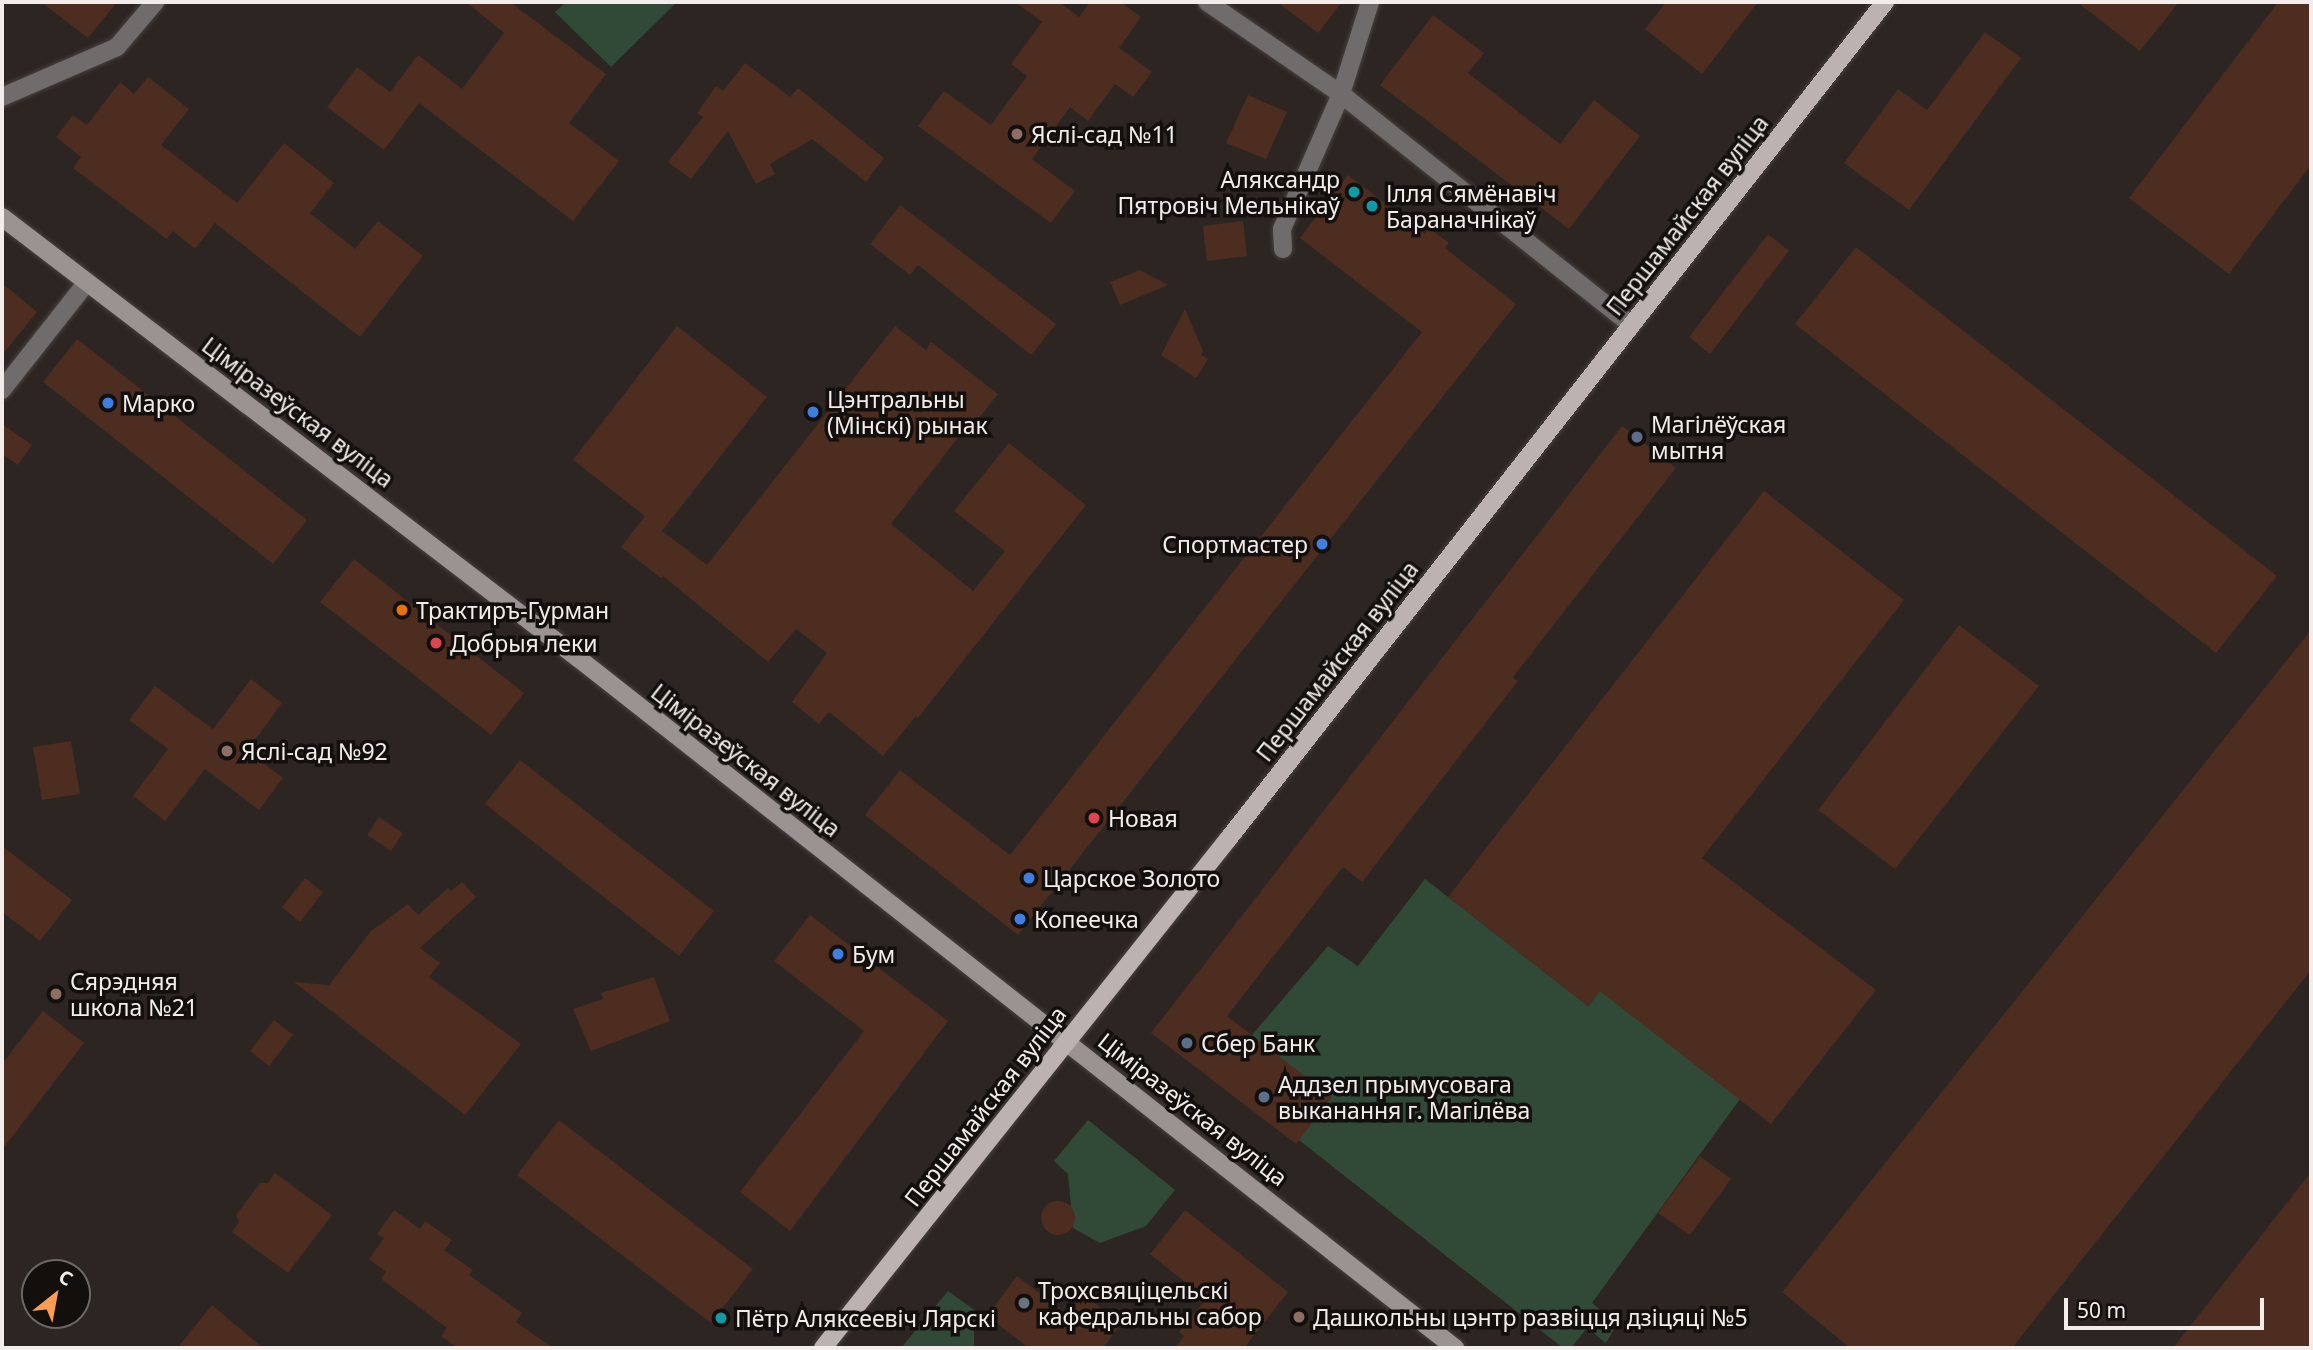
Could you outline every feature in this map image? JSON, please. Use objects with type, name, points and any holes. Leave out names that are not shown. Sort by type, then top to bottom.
[{"type":"main road","name":"Першамайская вуліца","points":[[822,1348],[1068,1041],[1885,2]]},
{"type":"main road","name":"Ціміразеўская вуліца","points":[[2,217],[512,608],[1068,1041],[1455,1348]]},
{"type":"street","points":[[2,97],[117,47],[155,2]]},
{"type":"street","points":[[1207,2],[1341,94],[1631,325]]},
{"type":"street","points":[[1283,249],[1282,229],[1341,94],[1370,2]]},
{"type":"street","points":[[2,390],[87,282]]},
{"type":"green space","points":[[566,2],[677,2],[611,67],[555,12]]},
{"type":"green space","points":[[1425,879],[1588,1006],[1600,991],[1740,1099],[1592,1303],[1617,1324],[1606,1343],[1587,1328],[1571,1348],[1563,1348],[1299,1140],[1252,1035],[1328,946],[1358,966]]},
{"type":"green space","points":[[1088,1120],[1175,1190],[1146,1226],[1100,1243],[1073,1228],[1068,1174],[1054,1161]]},
{"type":"green space","points":[[948,1291],[977,1312],[974,1348],[901,1348]]},
{"type":"building","points":[[41,2],[117,2],[88,38]]},
{"type":"building","points":[[466,2],[510,2],[606,74],[569,123],[619,161],[573,221],[419,103],[384,150],[327,107],[357,67],[390,92],[418,55],[462,89],[504,33]]},
{"type":"building","points":[[1015,2],[1059,2],[1079,17],[1090,2],[1121,2],[1141,17],[1119,48],[1152,72],[1133,97],[1115,84],[1088,121],[1070,107],[1032,159],[1075,191],[1051,223],[918,126],[944,91],[991,125],[1027,76],[1011,64],[1042,22]]},
{"type":"building","points":[[1277,2],[1342,2],[1318,33]]},
{"type":"building","points":[[1666,2],[1758,2],[1702,74],[1645,29]]},
{"type":"building","points":[[2077,2],[2179,2],[2140,51]]},
{"type":"building","points":[[2278,2],[2311,2],[2311,165],[2229,274],[2129,198]]},
{"type":"building","points":[[1433,15],[1484,53],[1468,73],[1560,144],[1594,100],[1640,136],[1569,229],[1380,85]]},
{"type":"building","points":[[1985,32],[2021,58],[1909,210],[1844,163],[1898,89],[1927,110]]},
{"type":"building","points":[[745,63],[790,97],[798,88],[884,158],[866,182],[812,139],[770,164],[775,174],[756,184],[728,131],[691,179],[668,162],[703,117],[697,113],[716,86],[723,91]]},
{"type":"building","points":[[148,77],[189,109],[161,145],[237,203],[284,143],[334,183],[310,213],[355,249],[378,221],[423,256],[360,337],[215,223],[195,249],[173,231],[167,239],[73,168],[81,157],[56,137],[73,115],[87,125],[120,82],[134,94]]},
{"type":"building","points":[[1248,95],[1287,112],[1266,159],[1226,143]]},
{"type":"building","points":[[1348,175],[1425,234],[1429,228],[1449,243],[1445,248],[1516,304],[1018,935],[865,815],[900,770],[1010,855],[1422,332],[1300,238]]},
{"type":"building","points":[[900,205],[1056,324],[1031,355],[918,265],[910,275],[870,244]]},
{"type":"building","points":[[1243,221],[1247,256],[1207,261],[1203,226]]},
{"type":"building","points":[[1768,234],[1789,251],[1710,354],[1689,337]]},
{"type":"building","points":[[1856,247],[2277,576],[2216,653],[1795,324]]},
{"type":"building","points":[[1140,270],[1168,285],[1120,305],[1110,282]]},
{"type":"building","points":[[2,283],[37,312],[2,355]]},
{"type":"building","points":[[1185,309],[1203,351],[1201,355],[1208,359],[1196,378],[1161,355]]},
{"type":"building","points":[[677,326],[767,397],[662,531],[707,565],[895,326],[926,350],[931,342],[998,394],[971,428],[967,426],[891,524],[973,591],[1005,551],[954,511],[1009,443],[1086,505],[918,718],[916,716],[883,756],[829,712],[819,724],[792,702],[827,653],[796,629],[768,662],[663,576],[661,578],[621,547],[645,516],[573,460]]},
{"type":"building","points":[[77,339],[307,520],[273,564],[43,382]]},
{"type":"building","points":[[2,424],[32,445],[18,465],[2,454]]},
{"type":"building","points":[[1622,426],[1676,468],[1513,677],[1518,681],[1362,882],[1343,867],[1227,1016],[1332,1097],[1296,1144],[1151,1033]]},
{"type":"building","points":[[1764,491],[1904,600],[1702,858],[1876,990],[1771,1124],[1600,991],[1588,1006],[1448,897]]},
{"type":"building","points":[[354,559],[524,693],[491,735],[320,602]]},
{"type":"building","points":[[1959,625],[2039,686],[1895,869],[1818,810]]},
{"type":"building","points":[[2311,630],[2311,970],[2012,1348],[1850,1348],[1782,1292]]},
{"type":"building","points":[[251,679],[282,703],[247,751],[283,778],[259,810],[205,769],[165,821],[133,796],[168,749],[129,720],[155,686],[213,729]]},
{"type":"building","points":[[71,741],[80,794],[42,800],[33,747]]},
{"type":"building","points":[[520,760],[714,911],[679,956],[485,804]]},
{"type":"building","points":[[379,817],[403,833],[391,851],[367,835]]},
{"type":"building","points":[[2,846],[72,900],[40,941],[2,912]]},
{"type":"building","points":[[305,878],[323,892],[300,922],[282,907]]},
{"type":"building","points":[[462,882],[476,897],[420,948],[440,963],[429,977],[521,1044],[465,1115],[294,982],[329,985],[371,931],[408,904],[418,915],[448,888],[451,891]]},
{"type":"building","points":[[810,915],[948,1021],[790,1231],[740,1192],[864,1031],[774,961]]},
{"type":"building","points":[[654,977],[670,1021],[591,1051],[573,1009],[603,999],[601,993]]},
{"type":"building","points":[[43,1011],[84,1043],[2,1150],[2,1064]]},
{"type":"building","points":[[274,1020],[293,1035],[269,1066],[250,1051]]},
{"type":"building","points":[[559,1120],[753,1269],[711,1323],[517,1175]]},
{"type":"building","points":[[1700,1156],[1731,1179],[1690,1235],[1658,1213]]},
{"type":"building","points":[[2311,1172],[2311,1348],[2173,1348]]},
{"type":"building","points":[[275,1173],[332,1215],[288,1273],[232,1232],[239,1222],[236,1215],[260,1183],[268,1183]]},
{"type":"building","points":[[1058,1201],[1070,1206],[1075,1218],[1070,1230],[1058,1235],[1046,1230],[1041,1218],[1046,1206]]},
{"type":"building","points":[[394,1210],[420,1229],[425,1221],[452,1240],[444,1250],[473,1270],[469,1275],[522,1313],[516,1322],[553,1348],[458,1348],[441,1336],[447,1328],[381,1279],[386,1272],[369,1259],[384,1238],[377,1234]]},
{"type":"building","points":[[1185,1210],[1288,1292],[1244,1348],[1175,1348],[1184,1336],[1179,1332],[1206,1299],[1150,1254]]},
{"type":"building","name":"Трохсвяціцельскі кафедральны сабор","points":[[1017,1276],[1066,1313],[1081,1293],[1122,1323],[1103,1348],[1029,1348],[987,1316]]},
{"type":"building","points":[[212,1305],[263,1348],[177,1348]]},
{"type":"place","name":"Яслі-сад №11","points":[[1017,134]]},
{"type":"place","name":"Аляксандр Пятровіч Мельнікаў","points":[[1354,192]]},
{"type":"place","name":"Ілля Сямёнавіч Бараначнікаў","points":[[1372,206]]},
{"type":"place","name":"Марко","points":[[108,403]]},
{"type":"place","name":"Цэнтральны (Мінскі) рынак","points":[[813,412]]},
{"type":"place","name":"Магілёўская мытня","points":[[1637,437]]},
{"type":"place","name":"Спортмастер","points":[[1322,544]]},
{"type":"place","name":"Трактиръ-Гурман","points":[[402,610]]},
{"type":"place","name":"Добрыя леки","points":[[436,643]]},
{"type":"place","name":"Яслі-сад №92","points":[[227,751]]},
{"type":"place","name":"Новая","points":[[1094,818]]},
{"type":"place","name":"Царское Золото","points":[[1029,878]]},
{"type":"place","name":"Копеечка","points":[[1020,919]]},
{"type":"place","name":"Бум","points":[[838,954]]},
{"type":"place","name":"Сярэдняя школа №21","points":[[56,994]]},
{"type":"place","name":"Сбер Банк","points":[[1187,1043]]},
{"type":"place","name":"Аддзел прымусовага выканання г. Магілёва","points":[[1264,1097]]},
{"type":"place","name":"Трохсвяціцельскі кафедральны сабор","points":[[1024,1303]]},
{"type":"place","name":"Дашкольны цэнтр развіцця дзіцяці №5","points":[[1299,1317]]},
{"type":"place","name":"Пётр Аляксеевіч Лярскі","points":[[721,1318]]}]
